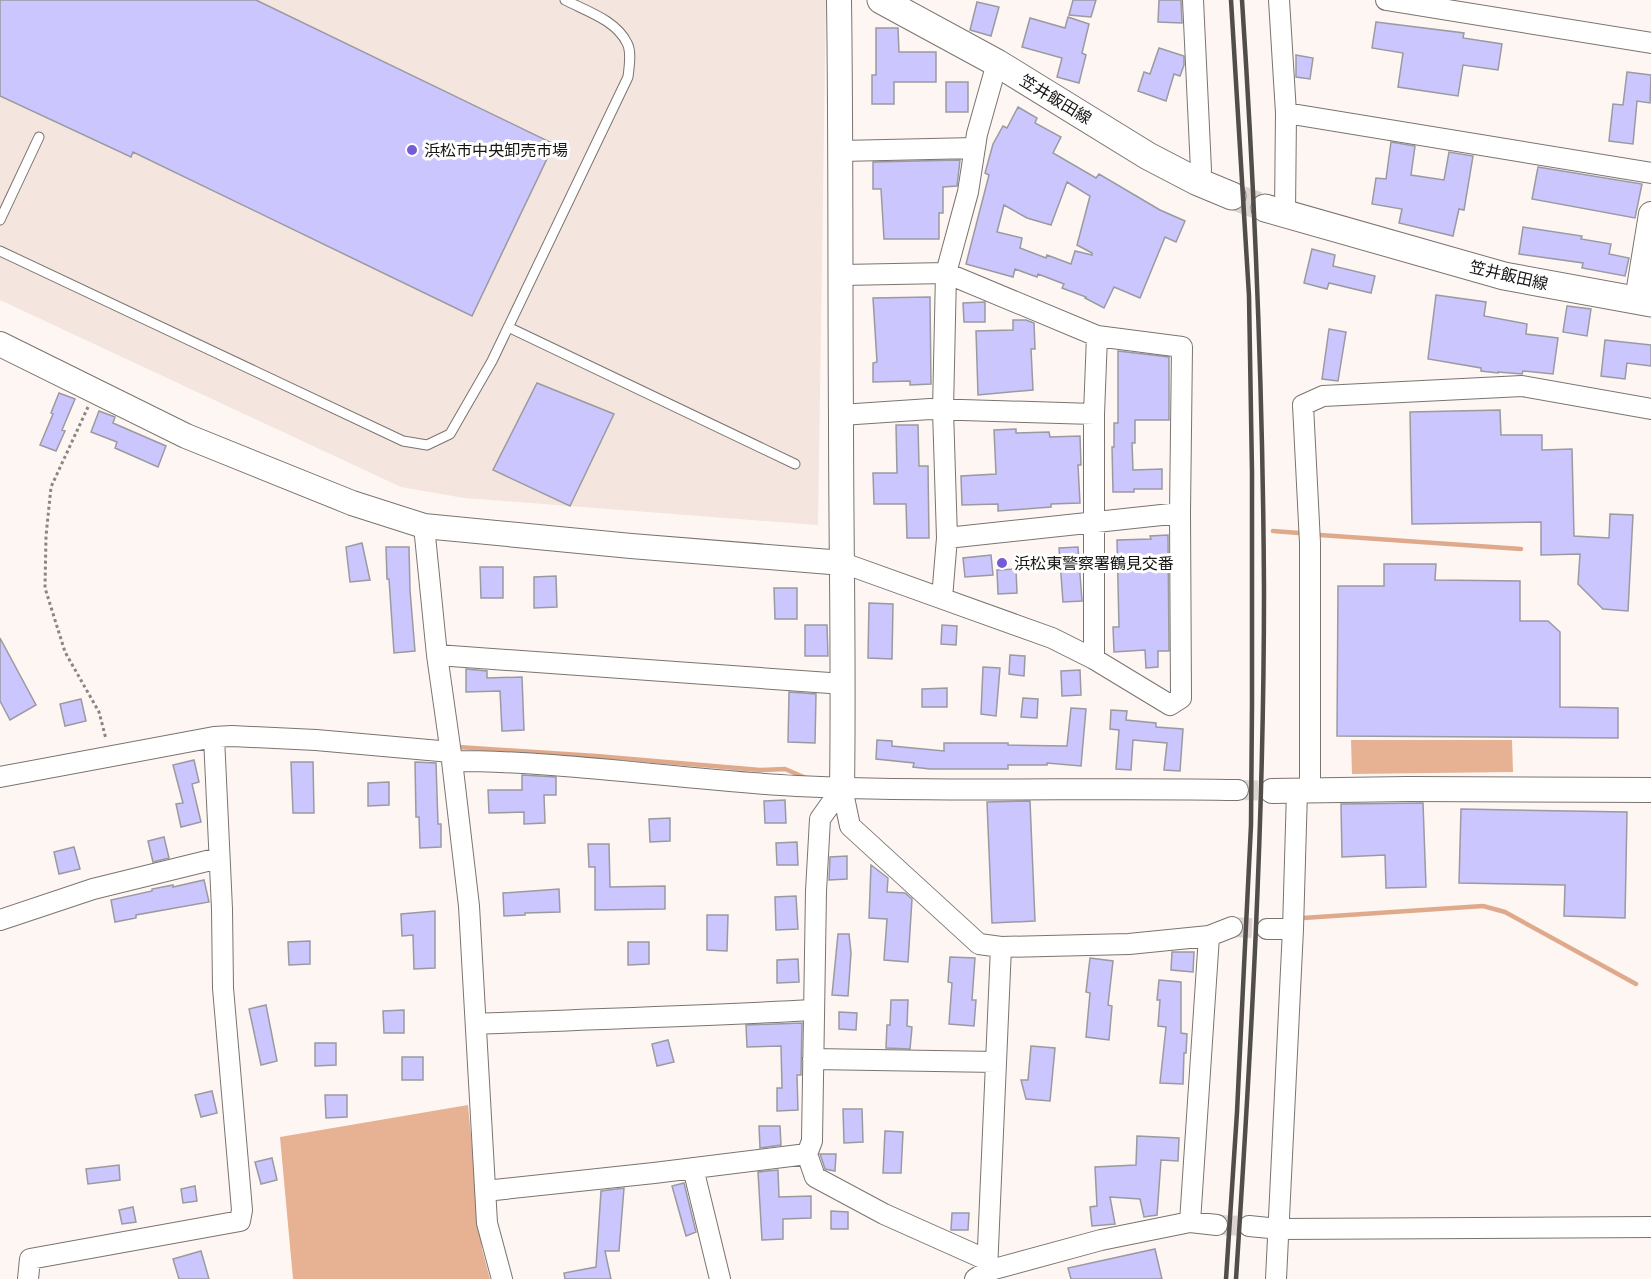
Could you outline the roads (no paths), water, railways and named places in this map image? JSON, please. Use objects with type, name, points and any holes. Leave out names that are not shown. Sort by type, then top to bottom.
[{"type":"main road","name":"笠井飯田線","points":[[881,0],[997,63],[1148,156],[1196,181],[1232,196]]},
{"type":"main road","name":"笠井飯田線","points":[[1275,210],[1503,276],[1644,301]]},
{"type":"street","points":[[839,0],[842,151],[843,788],[850,826],[979,944],[1001,947],[1129,944],[1209,936],[1232,927]]},
{"type":"street","points":[[1193,0],[1201,170],[1196,181]]},
{"type":"street","points":[[1275,210],[1286,113],[1279,0]]},
{"type":"street","points":[[1386,0],[1651,43]]},
{"type":"street","points":[[942,598],[946,538],[944,410],[946,273],[968,192],[977,134],[997,63]]},
{"type":"street","points":[[1286,113],[1651,173]]},
{"type":"street","points":[[842,151],[975,148]]},
{"type":"street","points":[[1644,301],[1651,214]]},
{"type":"street","points":[[0,344],[186,436],[352,503],[424,526],[843,563],[1052,638],[1094,659],[1170,705],[1181,698],[1182,347],[1097,336],[946,273],[842,275]]},
{"type":"street","points":[[1094,659],[1094,414],[1097,336]]},
{"type":"street","points":[[1276,1279],[1293,929],[1304,791],[1310,543],[1303,405],[1323,396],[1522,386],[1651,409]]},
{"type":"street","points":[[841,415],[944,410],[1094,414]]},
{"type":"street","points":[[946,538],[1180,513]]},
{"type":"street","points":[[424,526],[437,655],[452,756],[469,906],[487,1223],[502,1279]]},
{"type":"street","points":[[437,655],[844,684]]},
{"type":"street","points":[[0,777],[214,737],[232,736],[316,740],[452,756],[755,783],[843,788],[1238,790]]},
{"type":"street","points":[[28,1279],[30,1259],[240,1221],[242,1210],[223,988],[214,737]]},
{"type":"street","points":[[1651,776],[1651,798]]},
{"type":"street","points":[[843,788],[820,819],[816,891],[812,1141],[807,1154],[815,1177],[884,1214],[983,1273],[1101,1240],[1190,1222],[1217,1225]]},
{"type":"street","points":[[1272,791],[1651,790]]},
{"type":"street","points":[[0,920],[93,889],[219,858]]},
{"type":"street","points":[[1267,929],[1293,929]]},
{"type":"street","points":[[1190,1222],[1209,936]]},
{"type":"street","points":[[983,1273],[1001,947]]},
{"type":"street","points":[[476,1024],[814,1010]]},
{"type":"street","points":[[813,1059],[996,1062]]},
{"type":"street","points":[[485,1191],[807,1154]]},
{"type":"street","points":[[693,1168],[720,1279]]},
{"type":"street","points":[[1250,1226],[1279,1229],[1651,1227]]},
{"type":"lane","points":[[0,251],[403,441],[428,445],[450,434],[492,361],[628,76],[630,61],[628,44],[614,26],[565,0]]},
{"type":"lane","points":[[0,220],[39,136]]},
{"type":"lane","points":[[508,327],[795,464]]},
{"type":"waterway","points":[[1273,531],[1299,533]]},
{"type":"waterway","points":[[1320,535],[1521,549]]},
{"type":"waterway","points":[[458,747],[760,770],[785,769],[806,778]]},
{"type":"waterway","points":[[1303,918],[1483,906],[1505,912],[1636,984]]},
{"type":"tunnel","points":[[1232,196],[1265,208]]},
{"type":"tunnel","points":[[1238,790],[1272,791]]},
{"type":"tunnel","points":[[1232,927],[1267,929]]},
{"type":"tunnel","points":[[1217,1225],[1249,1226]]},
{"type":"railway","points":[[1226,1279],[1237,1112],[1251,825],[1252,705],[1249,296],[1231,0]]},
{"type":"railway","points":[[1236,1279],[1256,935],[1262,763],[1264,591],[1258,296],[1242,0]]},
{"type":"place","name":"浜松市中央卸売市場","points":[[412,150]]},
{"type":"place","name":"浜松東警察署鶴見交番","points":[[1002,563]]}]
